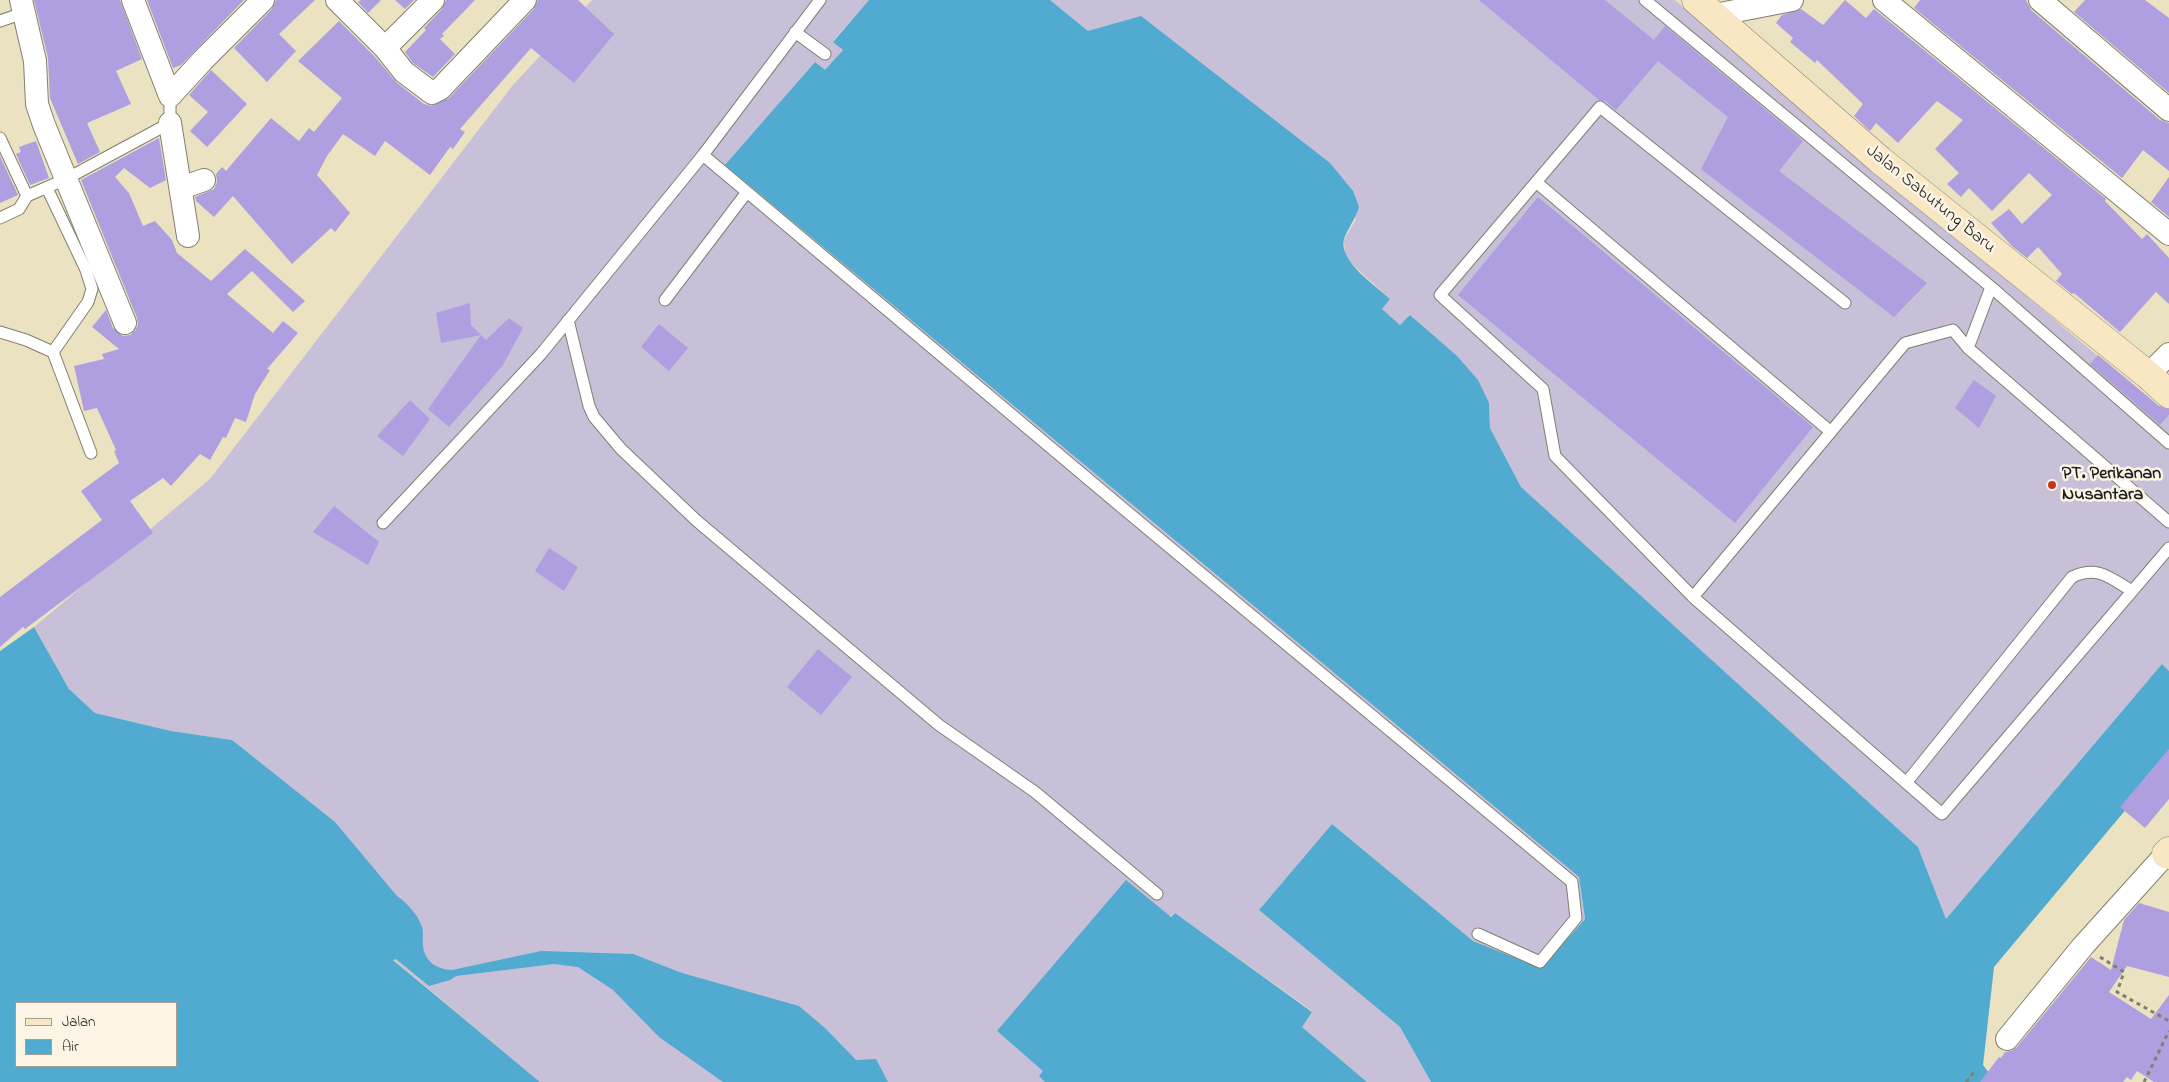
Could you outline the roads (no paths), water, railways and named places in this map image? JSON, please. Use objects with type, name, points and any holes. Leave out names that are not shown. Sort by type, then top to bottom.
[{"type":"street","points":[[133,0],[170,96],[263,0]]},
{"type":"street","points":[[337,0],[385,48],[404,72],[432,93],[525,0]]},
{"type":"street","points":[[385,48],[434,0]]},
{"type":"street","points":[[1706,8],[1792,0]]},
{"type":"street","points":[[1884,0],[2169,234]]},
{"type":"street","points":[[2040,0],[2169,110]]},
{"type":"street","points":[[24,6],[35,61],[37,104],[57,184],[126,323]]},
{"type":"street","name":"Jalan Sabutung Baru","points":[[1706,8],[1880,160],[2148,375],[2169,394]]},
{"type":"street","points":[[170,123],[188,236]]},
{"type":"street","points":[[181,188],[204,180]]},
{"type":"street","points":[[2148,375],[2169,354]]},
{"type":"street","points":[[2007,1038],[2083,946],[2168,853]]},
{"type":"lane","points":[[383,523],[542,354],[703,155],[820,0]]},
{"type":"lane","points":[[1646,0],[1991,287],[2169,442]]},
{"type":"lane","points":[[0,21],[24,6]]},
{"type":"lane","points":[[795,32],[825,54]]},
{"type":"lane","points":[[0,218],[19,209],[27,196],[57,184],[170,123],[170,96]]},
{"type":"lane","points":[[1845,304],[1600,107],[1440,296],[1542,389],[1555,456],[1693,597],[1942,814],[2169,548]]},
{"type":"lane","points":[[0,138],[27,196]]},
{"type":"lane","points":[[703,155],[1125,510],[1572,882],[1576,918],[1540,962],[1478,934]]},
{"type":"lane","points":[[1536,182],[1831,432]]},
{"type":"lane","points":[[53,352],[88,302],[92,289],[57,184]]},
{"type":"lane","points":[[665,300],[747,192]]},
{"type":"lane","points":[[1968,348],[1991,287]]},
{"type":"lane","points":[[568,320],[588,406],[594,417],[621,449],[697,521],[939,724],[1036,792],[1156,894]]},
{"type":"lane","points":[[1693,597],[1905,343],[1953,330],[1968,348],[2169,522]]},
{"type":"lane","points":[[0,332],[26,340],[53,352],[91,453]]},
{"type":"lane","points":[[1906,783],[2072,577],[2082,572],[2098,571],[2132,592]]},
{"type":"water","points":[[869,0],[1050,0],[1088,31],[1141,16],[1330,163],[1353,191],[1359,207],[1344,239],[1347,256],[1352,264],[1368,280],[1390,299],[1382,309],[1400,325],[1410,315],[1457,356],[1478,380],[1489,403],[1490,428],[1521,487],[1918,847],[1946,919],[2162,664],[2169,671],[2169,758],[1994,967],[1983,1065],[1996,1082],[1431,1082],[1400,1027],[1259,910],[1332,824],[1473,941],[1541,968],[1585,919],[1579,877],[725,165],[815,62],[825,70],[843,50],[833,42]]},
{"type":"water","points":[[34,627],[69,689],[95,713],[171,731],[232,740],[335,822],[397,896],[415,914],[423,929],[424,953],[437,967],[452,970],[541,951],[633,954],[682,973],[799,1006],[826,1029],[856,1060],[876,1059],[888,1082],[723,1082],[659,1037],[613,990],[578,967],[554,964],[456,976],[450,980],[429,986],[396,959],[393,960],[540,1082],[0,1082],[0,651]]},
{"type":"water","points":[[1126,880],[1171,917],[1175,913],[1312,1012],[1302,1027],[1367,1082],[1045,1082],[1039,1076],[1043,1071],[997,1031]]},
{"type":"place","name":"PT. Perikanan Nusantara","points":[[2052,485]]}]
